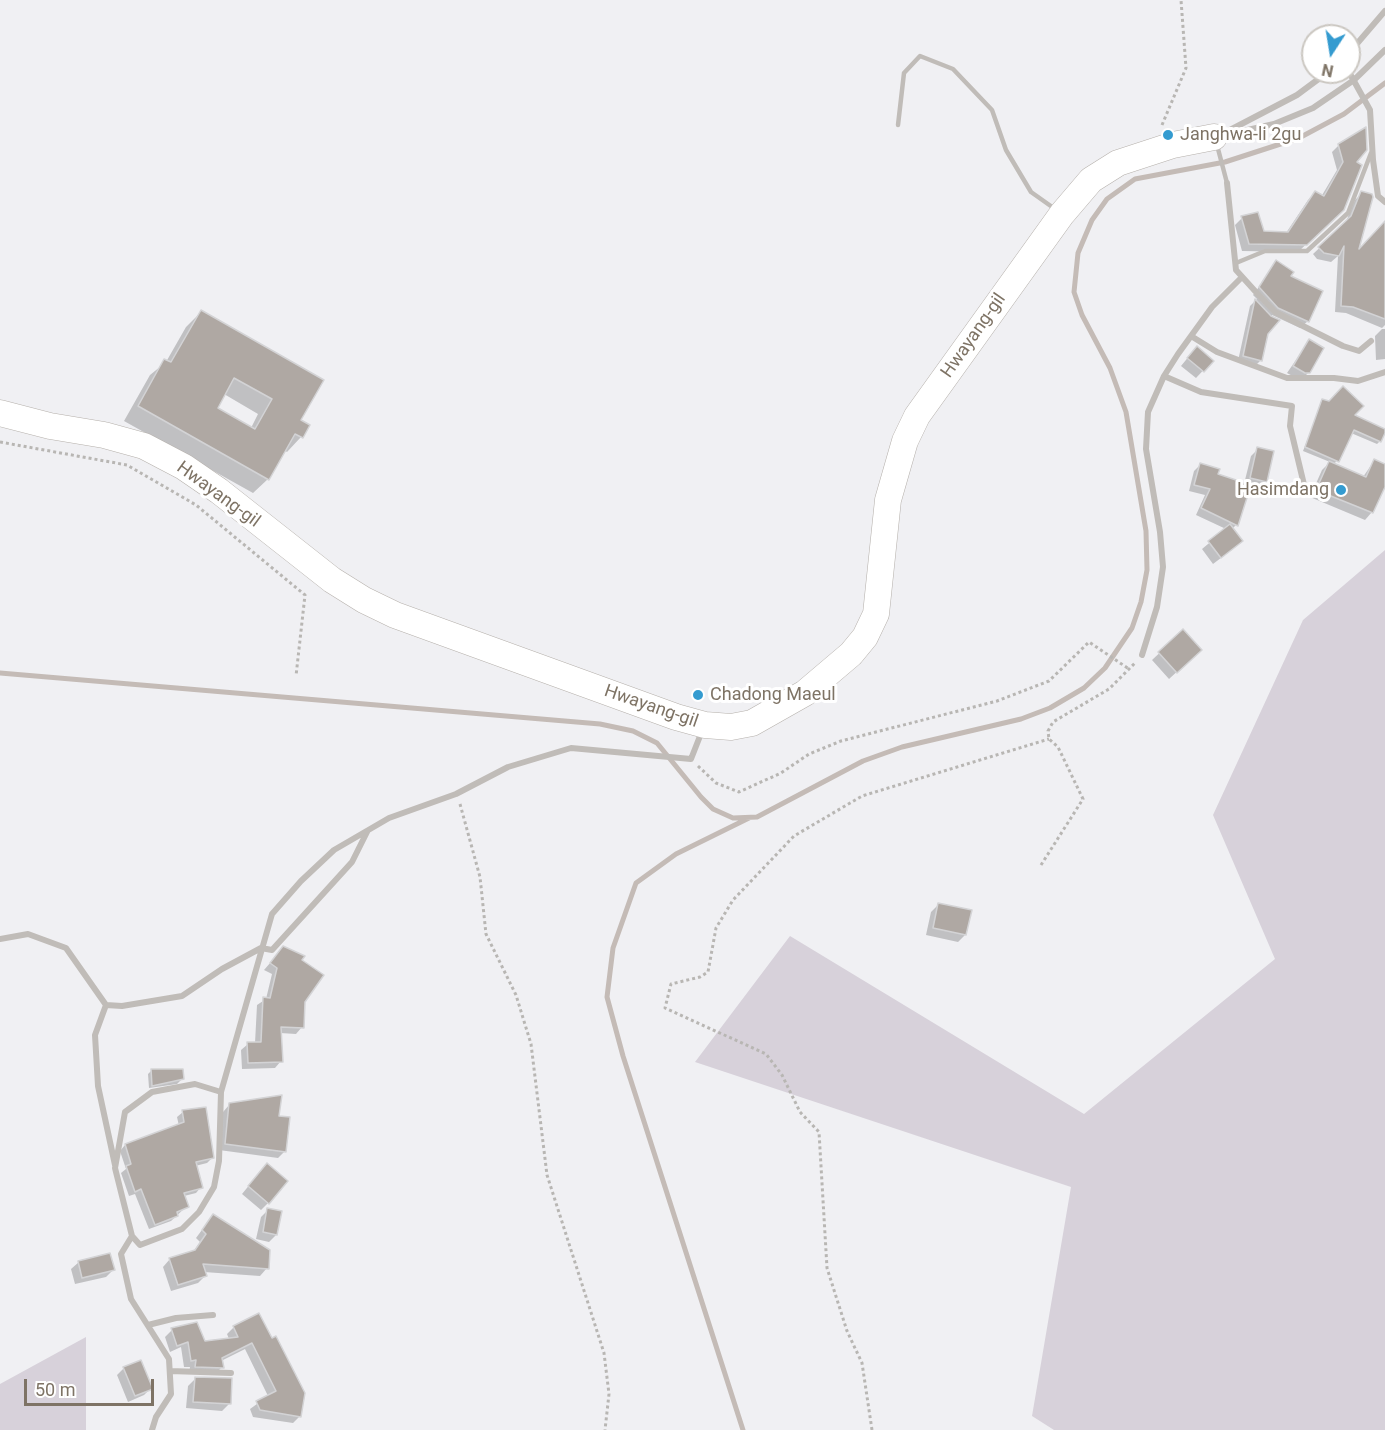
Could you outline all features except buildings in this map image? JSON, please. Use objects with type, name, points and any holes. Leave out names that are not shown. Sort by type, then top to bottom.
[{"type":"street","points":[[1361,39],[1385,11]]},
{"type":"street","name":"Hwayang-gil","points":[[1361,73],[1385,50]]},
{"type":"street","name":"Hwayang-gil","points":[[1217,146],[1312,84]]},
{"type":"street","name":"Hwayang-gil","points":[[0,413],[144,446],[184,467],[219,491],[293,552],[364,600],[676,717],[705,725],[731,727],[752,723],[772,714],[805,693],[851,654],[865,637],[876,614],[888,500],[905,441],[917,416],[1062,214],[1091,180],[1118,163],[1151,152],[1217,146],[1296,116],[1349,84]]},
{"type":"street","points":[[1356,84],[1370,110],[1378,196],[1385,202]]},
{"type":"street","points":[[1227,183],[1236,270],[1242,277],[1275,312],[1322,336],[1359,351],[1371,341]]},
{"type":"street","points":[[1142,655],[1156,607],[1163,567],[1161,532],[1146,449],[1148,412],[1164,376],[1191,336],[1212,307],[1242,277]]},
{"type":"street","points":[[1191,336],[1217,352],[1287,378],[1334,378],[1358,381],[1385,372]]},
{"type":"street","points":[[1164,376],[1201,392],[1292,406],[1290,426],[1306,493]]},
{"type":"street","points":[[106,1005],[95,1035],[98,1086],[132,1236],[140,1245],[182,1229],[199,1212],[214,1187],[218,1170],[221,1092],[261,948],[273,914],[301,881],[334,850],[389,818],[456,794],[508,767],[571,748],[691,759],[705,725]]},
{"type":"street","points":[[106,1005],[122,1006],[182,996],[222,969],[261,948],[272,950],[352,862],[367,831]]},
{"type":"street","points":[[0,939],[28,934],[66,948],[106,1005]]},
{"type":"street","points":[[115,1168],[125,1112],[152,1092],[195,1084],[221,1092]]},
{"type":"street","points":[[132,1236],[121,1254],[131,1299],[169,1359],[171,1394],[156,1417],[152,1430]]},
{"type":"street","points":[[148,1324],[176,1318],[213,1315]]},
{"type":"street","points":[[170,1371],[231,1373]]},
{"type":"lane","points":[[898,125],[904,72],[920,56],[953,69],[992,110],[1006,150],[1031,192],[1062,214]]},
{"type":"lane","points":[[1217,146],[1227,183]]},
{"type":"lane","points":[[1236,263],[1265,251],[1306,251],[1348,213],[1372,150]]},
{"type":"path","points":[[1151,152],[1186,68],[1181,0]]},
{"type":"path","points":[[0,442],[127,465],[196,505],[304,595],[296,676]]},
{"type":"path","points":[[691,759],[716,783],[739,792],[781,773],[809,754],[841,741],[997,701],[1049,681],[1089,642],[1129,669]]},
{"type":"path","points":[[1041,865],[1083,799],[1058,747],[1049,739],[1048,731],[1053,722],[1109,689],[1142,655]]},
{"type":"path","points":[[872,1430],[862,1363],[847,1331],[827,1268],[819,1132],[800,1112],[782,1075],[766,1054],[665,1008],[671,984],[700,977],[708,972],[716,928],[733,900],[794,836],[862,796],[1049,739]]},
{"type":"path","points":[[456,794],[480,877],[486,934],[516,995],[531,1044],[547,1175],[604,1353],[609,1394],[604,1430]]},
{"type":"shaded area","points":[[1385,550],[1385,1430],[1054,1430],[1032,1416],[1071,1187],[695,1062],[790,936],[1084,1114],[1275,959],[1213,815],[1303,620]]},
{"type":"shaded area","points":[[86,1337],[86,1430],[0,1430],[0,1384]]},
{"type":"waterway","points":[[0,673],[600,724],[633,731],[657,743],[713,809],[733,818],[757,817],[863,761],[902,747],[1021,719],[1050,708],[1084,688],[1105,668],[1132,628],[1141,602],[1147,570],[1146,531],[1126,412],[1110,368],[1082,315],[1074,292],[1078,253],[1092,220],[1107,199],[1135,179],[1225,162],[1299,138],[1344,114],[1385,83]]},
{"type":"waterway","points":[[743,1430],[623,1056],[607,997],[613,948],[636,883],[676,854],[749,818]]},
{"type":"place","name":"Janghwa-li 2gu","points":[[1168,135]]},
{"type":"place","name":"Hasimdang","points":[[1341,490]]},
{"type":"place","name":"Chadong Maeul","points":[[698,695]]}]
